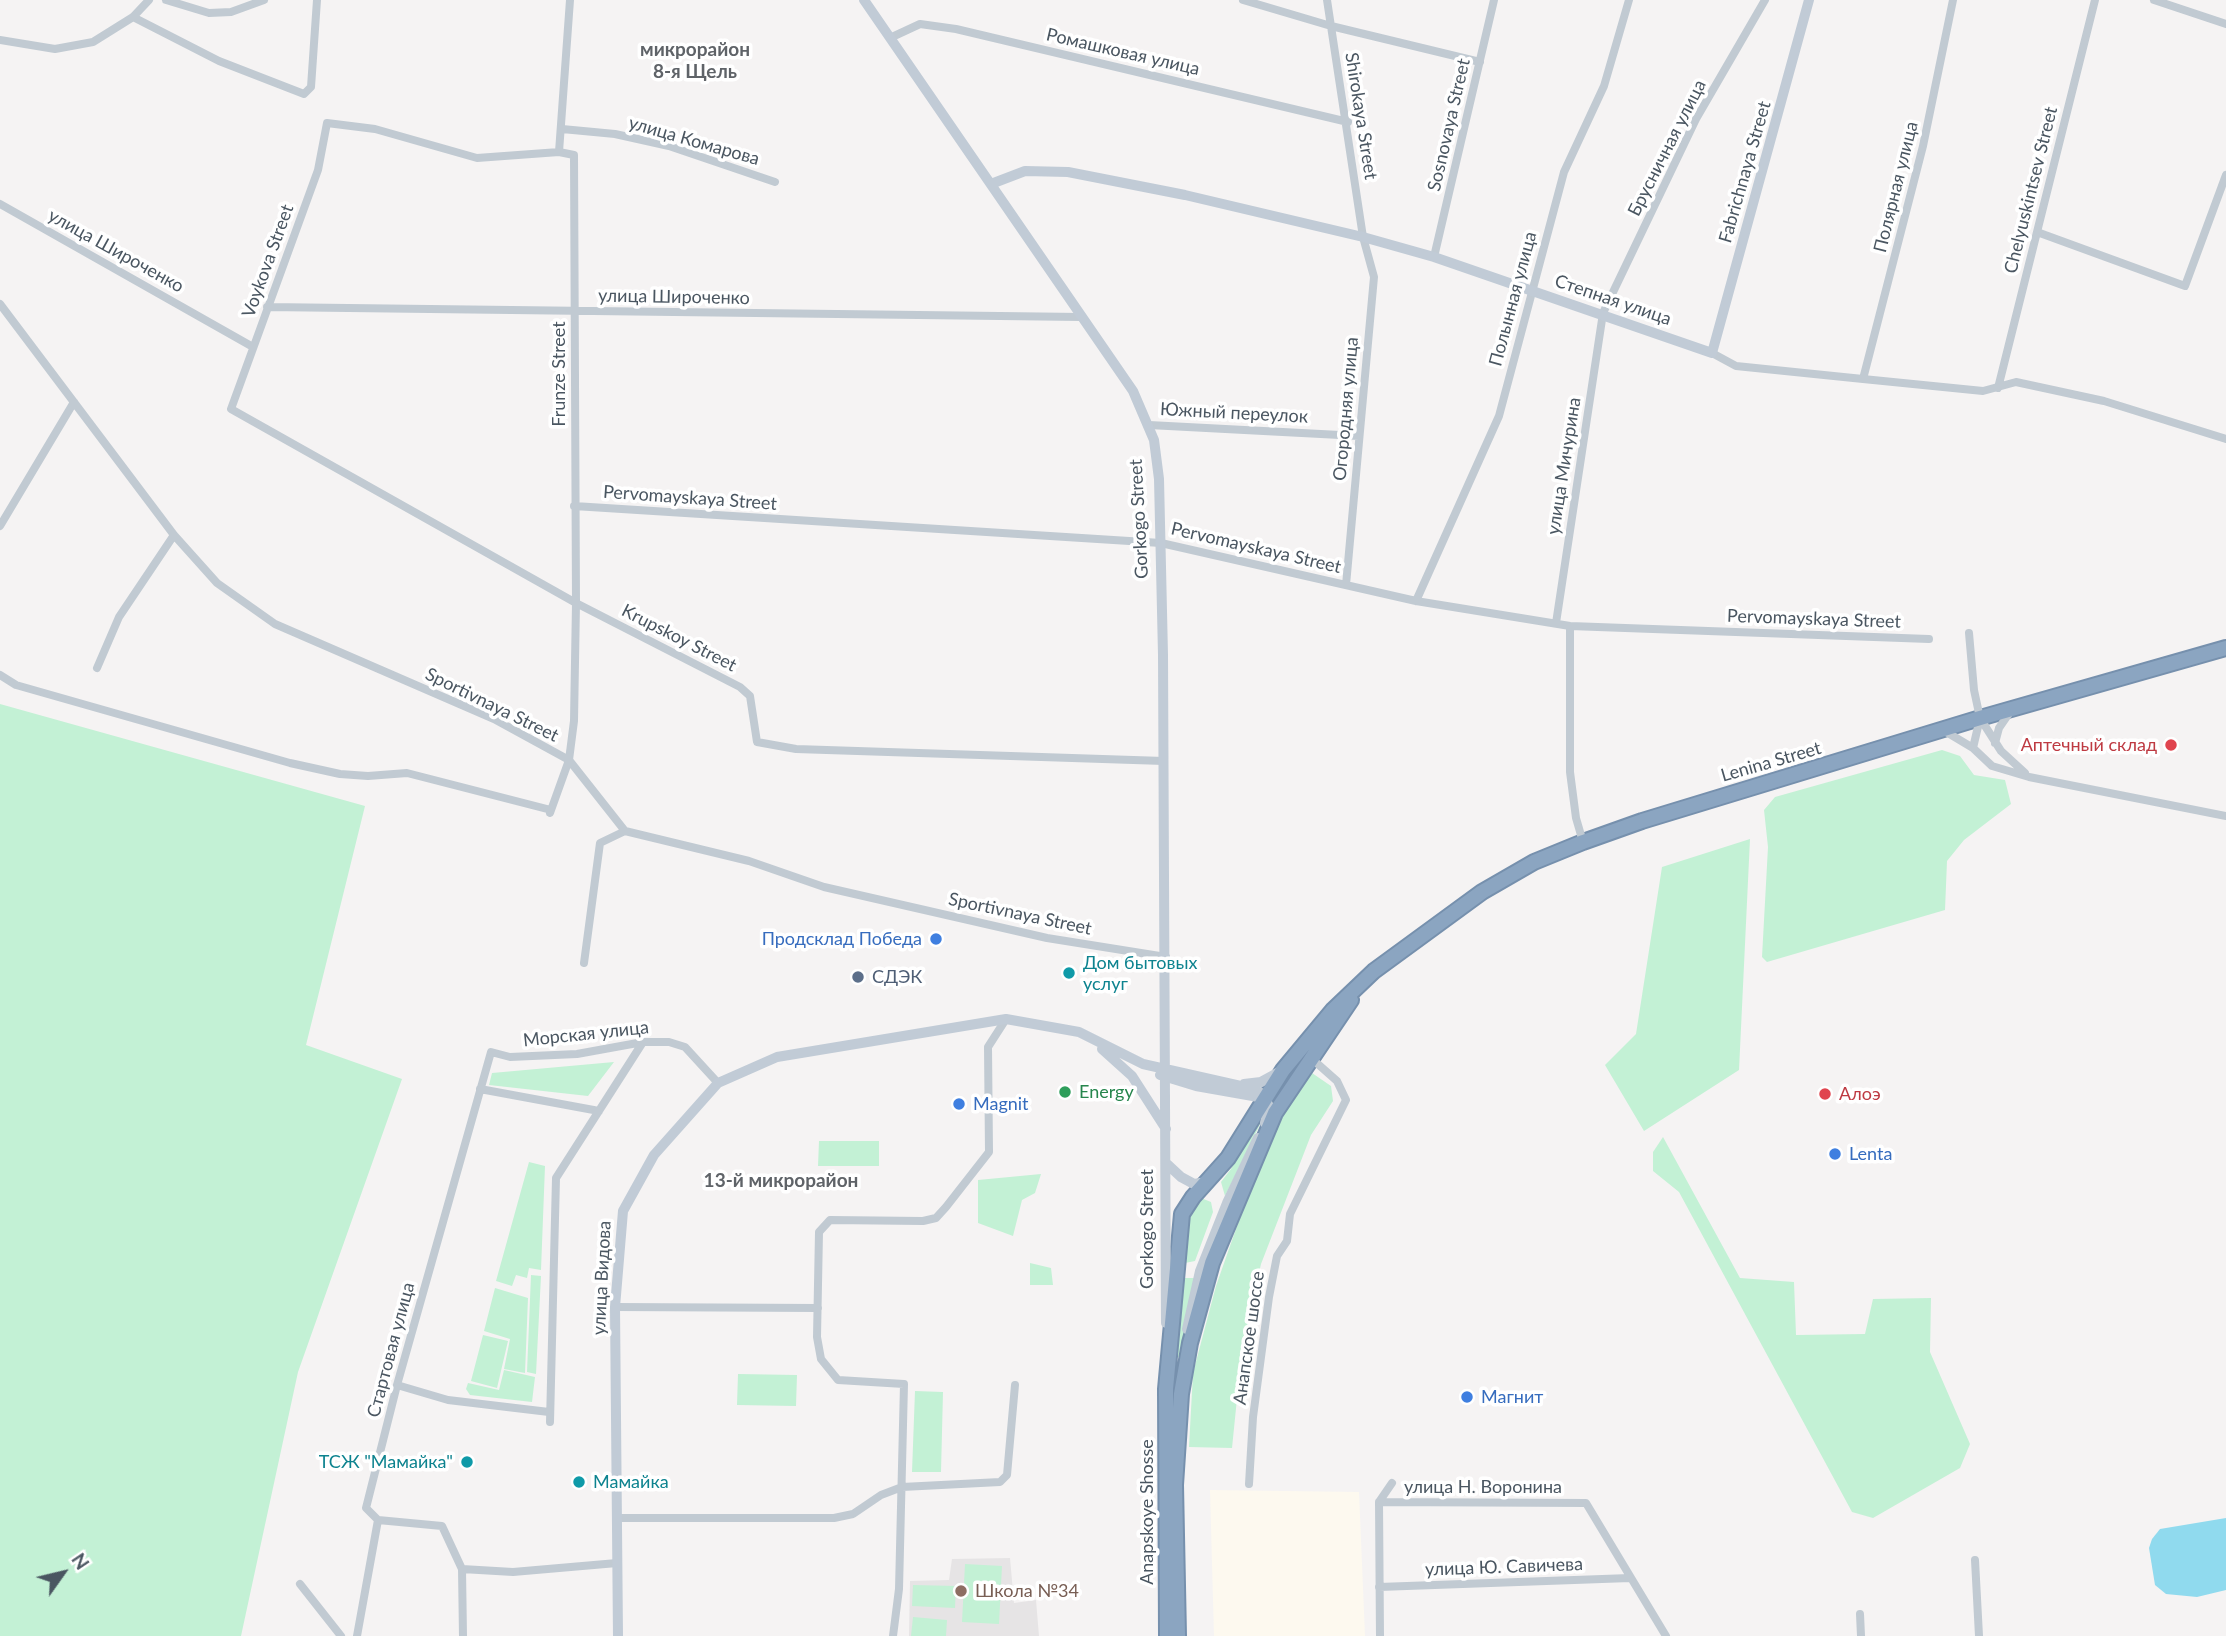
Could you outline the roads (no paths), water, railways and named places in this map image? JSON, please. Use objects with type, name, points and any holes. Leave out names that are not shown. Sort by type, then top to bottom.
[{"type":"highway","name":"Lenina Street","points":[[1361,984],[1405,946],[1482,892],[1534,862],[1583,842],[1642,821],[1980,718],[2226,648]]},
{"type":"highway","points":[[1178,1636],[1175,1485],[1181,1394],[1190,1343],[1212,1262],[1275,1113],[1361,984]]},
{"type":"highway","name":"Anapskoye Shosse","points":[[1167,1636],[1166,1389],[1181,1222],[1193,1197],[1210,1181],[1283,1070],[1333,1010],[1361,984]]},
{"type":"main road","name":"Gorkogo Street","points":[[864,0],[1133,391],[1149,425],[1159,479],[1161,542],[1166,957],[1166,1389]]},
{"type":"main road","name":"Fabrichnaya Street","points":[[1712,353],[1809,0]]},
{"type":"main road","name":"Степная улица","points":[[991,184],[1025,171],[1068,172],[1363,237],[1603,313],[1712,353]]},
{"type":"main road","name":"улица Видова","points":[[618,1636],[615,1307],[623,1211],[654,1154],[718,1083],[777,1057],[1006,1019],[1060,1027],[1090,1038],[1166,1074]]},
{"type":"main road","points":[[1090,1038],[1132,1076],[1167,1131]]},
{"type":"main road","points":[[1238,1084],[1261,1082],[1283,1070]]},
{"type":"main road","points":[[1166,1074],[1238,1084],[1254,1089],[1265,1098],[1269,1106],[1267,1119],[1227,1202],[1200,1271],[1174,1405],[1169,1495],[1176,1506]]},
{"type":"main road","points":[[1166,1074],[1265,1098],[1284,1099]]},
{"type":"main road","points":[[1167,1164],[1181,1177],[1194,1184],[1210,1181]]},
{"type":"street","points":[[0,40],[55,49],[93,43],[133,17],[149,0]]},
{"type":"street","points":[[166,0],[209,13],[231,12],[264,0]]},
{"type":"street","points":[[230,0],[231,12]]},
{"type":"street","points":[[133,17],[219,61],[299,94],[308,92],[311,87],[317,0]]},
{"type":"street","points":[[559,152],[570,0]]},
{"type":"street","points":[[1243,0],[1331,26],[1480,62]]},
{"type":"street","name":"Shirokaya Street","points":[[1326,0],[1348,122],[1363,237]]},
{"type":"street","name":"Sosnovaya Street","points":[[1433,257],[1494,0]]},
{"type":"street","name":"Полынная улица","points":[[1416,601],[1499,416],[1564,172],[1605,86],[1629,0]]},
{"type":"street","name":"Брусничная улица","points":[[1603,313],[1696,118],[1765,0]]},
{"type":"street","name":"Полярная улица","points":[[1863,379],[1923,146],[1953,0]]},
{"type":"street","name":"Chelyuskintsev Street","points":[[1998,388],[2095,0]]},
{"type":"street","points":[[2154,0],[2226,24]]},
{"type":"street","name":"Ромашковая улица","points":[[892,37],[920,24],[956,29],[1348,122]]},
{"type":"street","name":"Voykova Street","points":[[231,409],[318,170],[327,123],[375,129],[477,158],[559,152]]},
{"type":"street","name":"улица Комарова","points":[[562,129],[615,134],[669,146],[775,182]]},
{"type":"street","name":"Frunze Street","points":[[0,675],[16,685],[290,763],[340,774],[368,776],[407,773],[551,812],[569,760],[574,721],[576,603],[574,155],[559,152]]},
{"type":"street","points":[[2037,232],[2185,286],[2226,175]]},
{"type":"street","name":"улица Широченко","points":[[0,204],[253,347]]},
{"type":"street","name":"Огородняя улица","points":[[1346,585],[1374,277],[1363,237]]},
{"type":"street","name":"Sportivnaya Street","points":[[0,304],[174,535],[217,583],[275,624],[494,719],[569,760],[625,831],[749,862],[788,877],[850,893],[1047,938],[1166,957]]},
{"type":"street","name":"улица Широченко","points":[[267,307],[1081,317]]},
{"type":"street","name":"улица Мичурина","points":[[1556,624],[1603,313]]},
{"type":"street","name":"Степная улица","points":[[1712,353],[1736,366],[1983,391],[2016,382],[2091,399],[2226,439]]},
{"type":"street","points":[[0,526],[74,402]]},
{"type":"street","name":"Krupskoy Street","points":[[231,409],[576,603],[740,687],[750,696],[757,742],[796,748],[1164,761]]},
{"type":"street","name":"Южный переулок","points":[[1149,425],[1359,436]]},
{"type":"street","name":"Pervomayskaya Street","points":[[574,506],[1161,542],[1416,601],[1570,626],[1929,639]]},
{"type":"street","points":[[97,668],[119,617],[174,535]]},
{"type":"street","points":[[1570,626],[1570,772],[1576,818],[1583,842]]},
{"type":"street","points":[[1969,633],[1974,691],[1980,718],[1995,743],[2029,777]]},
{"type":"street","points":[[1995,743],[1999,728],[2012,709]]},
{"type":"street","points":[[1973,748],[1980,718]]},
{"type":"street","points":[[1943,730],[1973,748],[1992,766],[2029,777],[2226,817]]},
{"type":"street","points":[[584,963],[600,843],[625,831]]},
{"type":"street","points":[[893,1636],[899,1589],[904,1384],[838,1381],[821,1359],[817,1338],[819,1232],[830,1220],[923,1221],[936,1218],[989,1152],[988,1047],[1006,1019]]},
{"type":"street","points":[[550,1422],[556,1178],[643,1042]]},
{"type":"street","name":"Морская улица","points":[[491,1052],[510,1057],[577,1054],[643,1042],[669,1042],[685,1046],[718,1083]]},
{"type":"street","name":"Стартовая улица","points":[[357,1636],[378,1520],[366,1508],[397,1385],[491,1052]]},
{"type":"street","name":"Анапское шоссе","points":[[1249,1485],[1255,1405],[1277,1256],[1287,1241],[1290,1214],[1346,1100],[1337,1081],[1311,1058]]},
{"type":"street","points":[[480,1089],[599,1111]]},
{"type":"street","points":[[615,1307],[818,1308]]},
{"type":"street","points":[[397,1385],[448,1400],[549,1412]]},
{"type":"street","points":[[617,1518],[834,1518],[853,1514],[881,1495],[902,1487],[1000,1482],[1007,1475],[1015,1385]]},
{"type":"street","points":[[1380,1636],[1379,1502],[1392,1483]]},
{"type":"street","name":"улица Н. Воронина","points":[[1379,1502],[1586,1503],[1630,1578]]},
{"type":"street","points":[[378,1520],[442,1526],[462,1569],[463,1636]]},
{"type":"street","points":[[1975,1560],[1979,1636]]},
{"type":"street","points":[[462,1569],[513,1572],[617,1563]]},
{"type":"street","points":[[1630,1578],[1666,1636]]},
{"type":"street","name":"улица Ю. Савичева","points":[[1379,1587],[1630,1578]]},
{"type":"street","points":[[300,1584],[341,1636]]},
{"type":"street","points":[[1860,1614],[1861,1636]]},
{"type":"water","points":[[2226,1518],[2226,1590],[2197,1597],[2166,1594],[2155,1585],[2149,1548],[2160,1529]]},
{"type":"place","name":"Аптечный склад","points":[[2171,745]]},
{"type":"place","name":"Продсклад Победа","points":[[936,939]]},
{"type":"place","name":"Дом бытовых услуг","points":[[1069,973]]},
{"type":"place","name":"СДЭК","points":[[858,977]]},
{"type":"place","name":"Energy","points":[[1065,1092]]},
{"type":"place","name":"Алоэ","points":[[1825,1094]]},
{"type":"place","name":"Magnit","points":[[959,1104]]},
{"type":"place","name":"Lenta","points":[[1835,1154]]},
{"type":"place","name":"Магнит","points":[[1467,1397]]},
{"type":"place","name":"ТСЖ \"Мамайка\"","points":[[467,1462]]},
{"type":"place","name":"Мамайка","points":[[579,1482]]},
{"type":"place","name":"Школа №34","points":[[961,1591]]},
{"type":"district","name":"микрорайон 8-я Щель","points":[[695,61]]},
{"type":"district","name":"13-й микрорайон","points":[[781,1181]]}]
